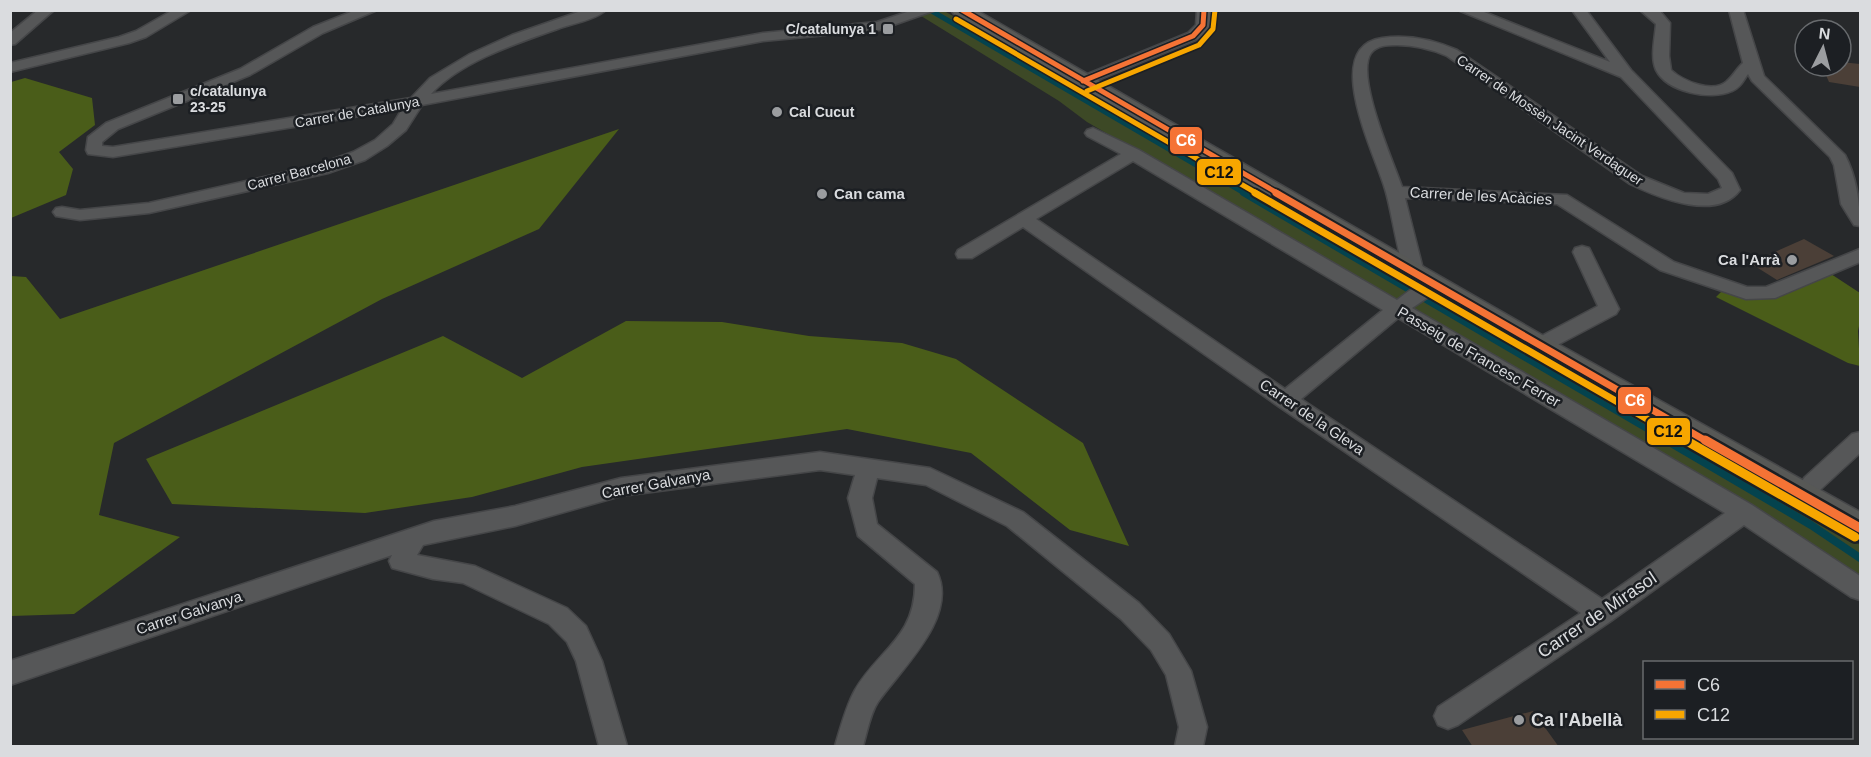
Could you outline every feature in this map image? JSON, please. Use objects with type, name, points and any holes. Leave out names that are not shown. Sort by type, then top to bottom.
[{"type":"street","points":[[10,41],[47,10]]},
{"type":"street","points":[[10,68],[124,40],[141,34],[184,10]]},
{"type":"street","name":"Carrer de Catalunya","points":[[369,10],[311,34],[266,62],[245,72],[111,126],[94,140],[94,150],[112,152],[142,148],[415,102],[763,37],[879,26],[917,12]]},
{"type":"street","name":"Carrer Barcelona","points":[[62,212],[91,215],[149,208],[322,169],[359,156],[381,143],[400,127],[415,102],[435,81],[475,57],[517,38],[599,10]]},
{"type":"street","points":[[961,10],[1426,282],[1860,528]]},
{"type":"street","points":[[1083,81],[1193,36],[1203,29],[1204,10]]},
{"type":"street","points":[[1465,10],[1626,73]]},
{"type":"street","name":"Carrer de Mossèn Jacint Verdaguer","points":[[1426,282],[1367,114],[1359,68],[1362,53],[1371,45],[1390,41],[1407,41],[1440,47],[1452,53],[1636,180],[1660,192],[1686,199],[1705,200],[1722,197],[1731,190],[1726,177],[1626,73],[1579,10]]},
{"type":"street","points":[[1647,10],[1654,13],[1663,23],[1662,68],[1677,82],[1711,90],[1725,89],[1735,84],[1741,69],[1751,64]]},
{"type":"street","points":[[1736,10],[1757,78],[1837,155],[1842,165],[1850,204],[1860,221]]},
{"type":"street","name":"Passeig de Francesc Ferrer","points":[[1093,133],[1402,306],[1744,512],[1860,589]]},
{"type":"street","points":[[965,254],[1133,154]]},
{"type":"street","name":"Carrer de les Acàcies","points":[[1395,192],[1561,199],[1667,266],[1746,292],[1768,293],[1860,255]]},
{"type":"street","name":"Carrer de la Gleva","points":[[1024,219],[1286,400],[1602,613]]},
{"type":"street","points":[[1539,346],[1609,309],[1582,252]]},
{"type":"street","points":[[1286,400],[1402,306],[1426,282]]},
{"type":"street","points":[[1804,495],[1813,483],[1860,440]]},
{"type":"street","name":"Carrer Galvanya","points":[[10,673],[414,538],[470,523],[514,516],[621,487],[820,460],[930,477],[1015,519],[1130,611],[1160,642],[1178,671],[1193,727],[1189,747]]},
{"type":"street","points":[[849,747],[865,698],[915,636],[928,603],[928,580],[866,529],[860,498],[868,468]]},
{"type":"street","name":"Carrer de Mirasol","points":[[1448,716],[1602,613],[1744,512]]},
{"type":"street","points":[[414,538],[401,561],[433,569],[466,573],[558,616],[577,634],[589,661],[613,747]]},
{"type":"green space","points":[[913,11],[944,11],[1067,78],[1818,518],[1860,545],[1860,576],[1747,503],[1087,122],[1059,101]]},
{"type":"green space","points":[[25,78],[92,98],[95,125],[59,152],[73,169],[66,195],[11,218],[11,82]]},
{"type":"green space","points":[[619,129],[539,229],[382,299],[114,443],[99,515],[180,537],[74,614],[11,616],[11,276],[26,277],[60,319]]},
{"type":"green space","points":[[1831,274],[1860,293],[1858,331],[1860,366],[1848,363],[1716,297],[1724,289],[1752,298]]},
{"type":"green space","points":[[626,321],[722,322],[809,336],[902,343],[956,359],[1083,443],[1129,546],[1070,530],[971,453],[847,429],[582,467],[472,497],[365,513],[172,504],[146,459],[443,336],[522,378]]},
{"type":"building","points":[[1853,63],[1860,64],[1860,87],[1829,82],[1827,78],[1853,78]]},
{"type":"building","name":"Ca l'Arrà","points":[[1804,239],[1834,256],[1777,280],[1750,263]]},
{"type":"building","name":"Ca l'Abellà","points":[[1533,711],[1559,747],[1473,747],[1462,730]]},
{"type":"waterway","points":[[930,10],[1246,194]]},
{"type":"waterway","points":[[1243,193],[1669,442]]},
{"type":"waterway","points":[[1666,440],[1811,525],[1860,558]]},
{"type":"transit line","name":"C6","points":[[962,10],[1539,346],[1860,528]]},
{"type":"transit line","name":"C6","points":[[1083,81],[1193,36],[1203,25],[1204,10]]},
{"type":"transit line","name":"C12","points":[[1087,91],[1199,45],[1213,29],[1215,10]]},
{"type":"transit line","name":"C12","points":[[956,19],[1534,355],[1855,537]]},
{"type":"place","name":"C/catalunya 1","points":[[888,29]]},
{"type":"place","name":"c/catalunya 23-25","points":[[178,99]]},
{"type":"place","name":"Cal Cucut","points":[[777,112]]},
{"type":"place","name":"Can cama","points":[[822,194]]},
{"type":"place","name":"Ca l'Arrà","points":[[1792,260]]},
{"type":"place","name":"Ca l'Abellà","points":[[1519,720]]}]
